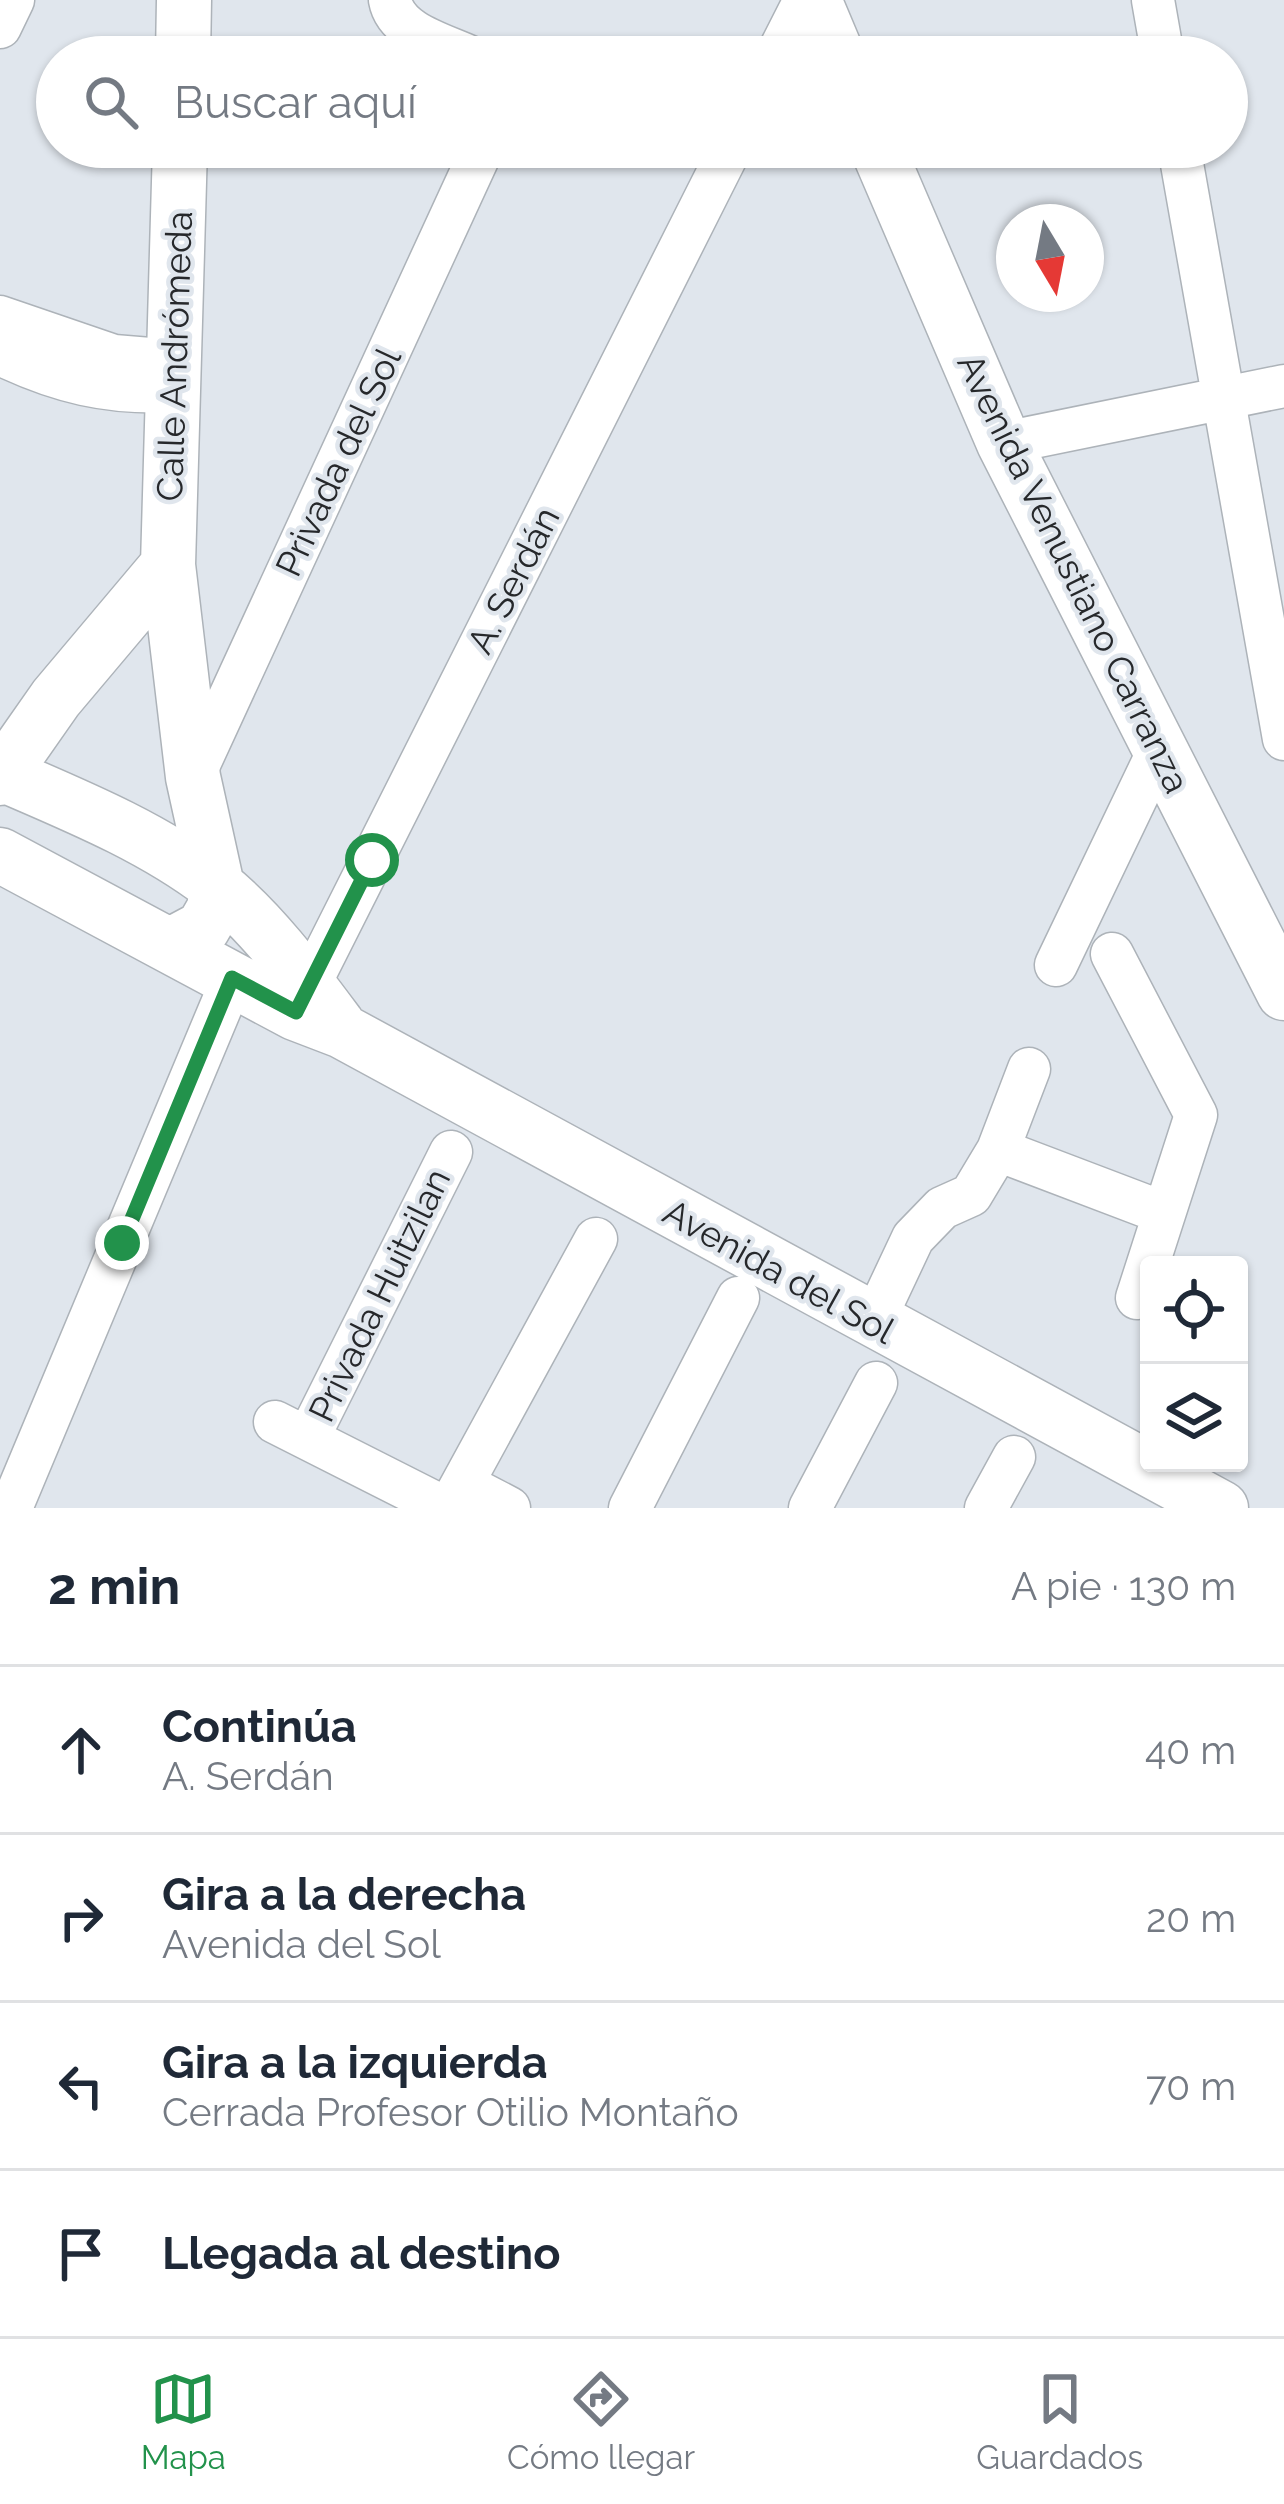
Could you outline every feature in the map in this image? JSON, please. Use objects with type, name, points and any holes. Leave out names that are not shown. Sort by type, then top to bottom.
[{"type":"main road","points":[[183,36],[184,0]]},
{"type":"main road","points":[[809,0],[827,36]]},
{"type":"main road","name":"Calle Andrómeda","points":[[179,168],[168,565],[193,778],[217,886]]},
{"type":"main road","name":"Avenida Venustiano Carranza","points":[[886,168],[1004,443],[1284,993]]},
{"type":"main road","points":[[1,775],[56,698],[168,565]]},
{"type":"main road","name":"Avenida del Sol","points":[[1,775],[122,826],[217,886],[316,1010]]},
{"type":"main road","name":"Avenida del Sol","points":[[0,855],[232,978],[316,1010],[873,1323],[1224,1507]]},
{"type":"main road","points":[[173,944],[202,928],[214,909],[217,886]]},
{"type":"street","points":[[0,28],[13,0]]},
{"type":"street","points":[[390,0],[392,14],[425,36]]},
{"type":"street","points":[[788,36],[809,0]]},
{"type":"street","points":[[1153,0],[1159,36]]},
{"type":"street","name":"Privada del Sol","points":[[193,778],[473,168]]},
{"type":"street","name":"A. Serdán","points":[[316,1010],[721,168]]},
{"type":"street","points":[[1183,168],[1284,739]]},
{"type":"street","points":[[0,317],[114,373]]},
{"type":"street","points":[[0,354],[56,381],[114,373],[173,376]]},
{"type":"street","points":[[1004,443],[1284,386]]},
{"type":"street","points":[[1057,965],[1160,748]]},
{"type":"street","points":[[1112,954],[1196,1115],[1137,1298]]},
{"type":"street","points":[[11,1508],[232,978]]},
{"type":"street","points":[[873,1323],[913,1238],[942,1208],[971,1195],[998,1150],[1029,1069]]},
{"type":"street","points":[[998,1150],[1164,1213]]},
{"type":"street","name":"Privada Huitzilan","points":[[451,1152],[292,1430],[453,1500]]},
{"type":"street","points":[[509,1508],[453,1500],[596,1238]]},
{"type":"street","points":[[630,1508],[738,1298]]},
{"type":"street","points":[[810,1508],[876,1383]]},
{"type":"street","points":[[986,1508],[1014,1457]]},
{"type":"route","points":[[122,1243],[232,978],[296,1012],[372,860]]}]
